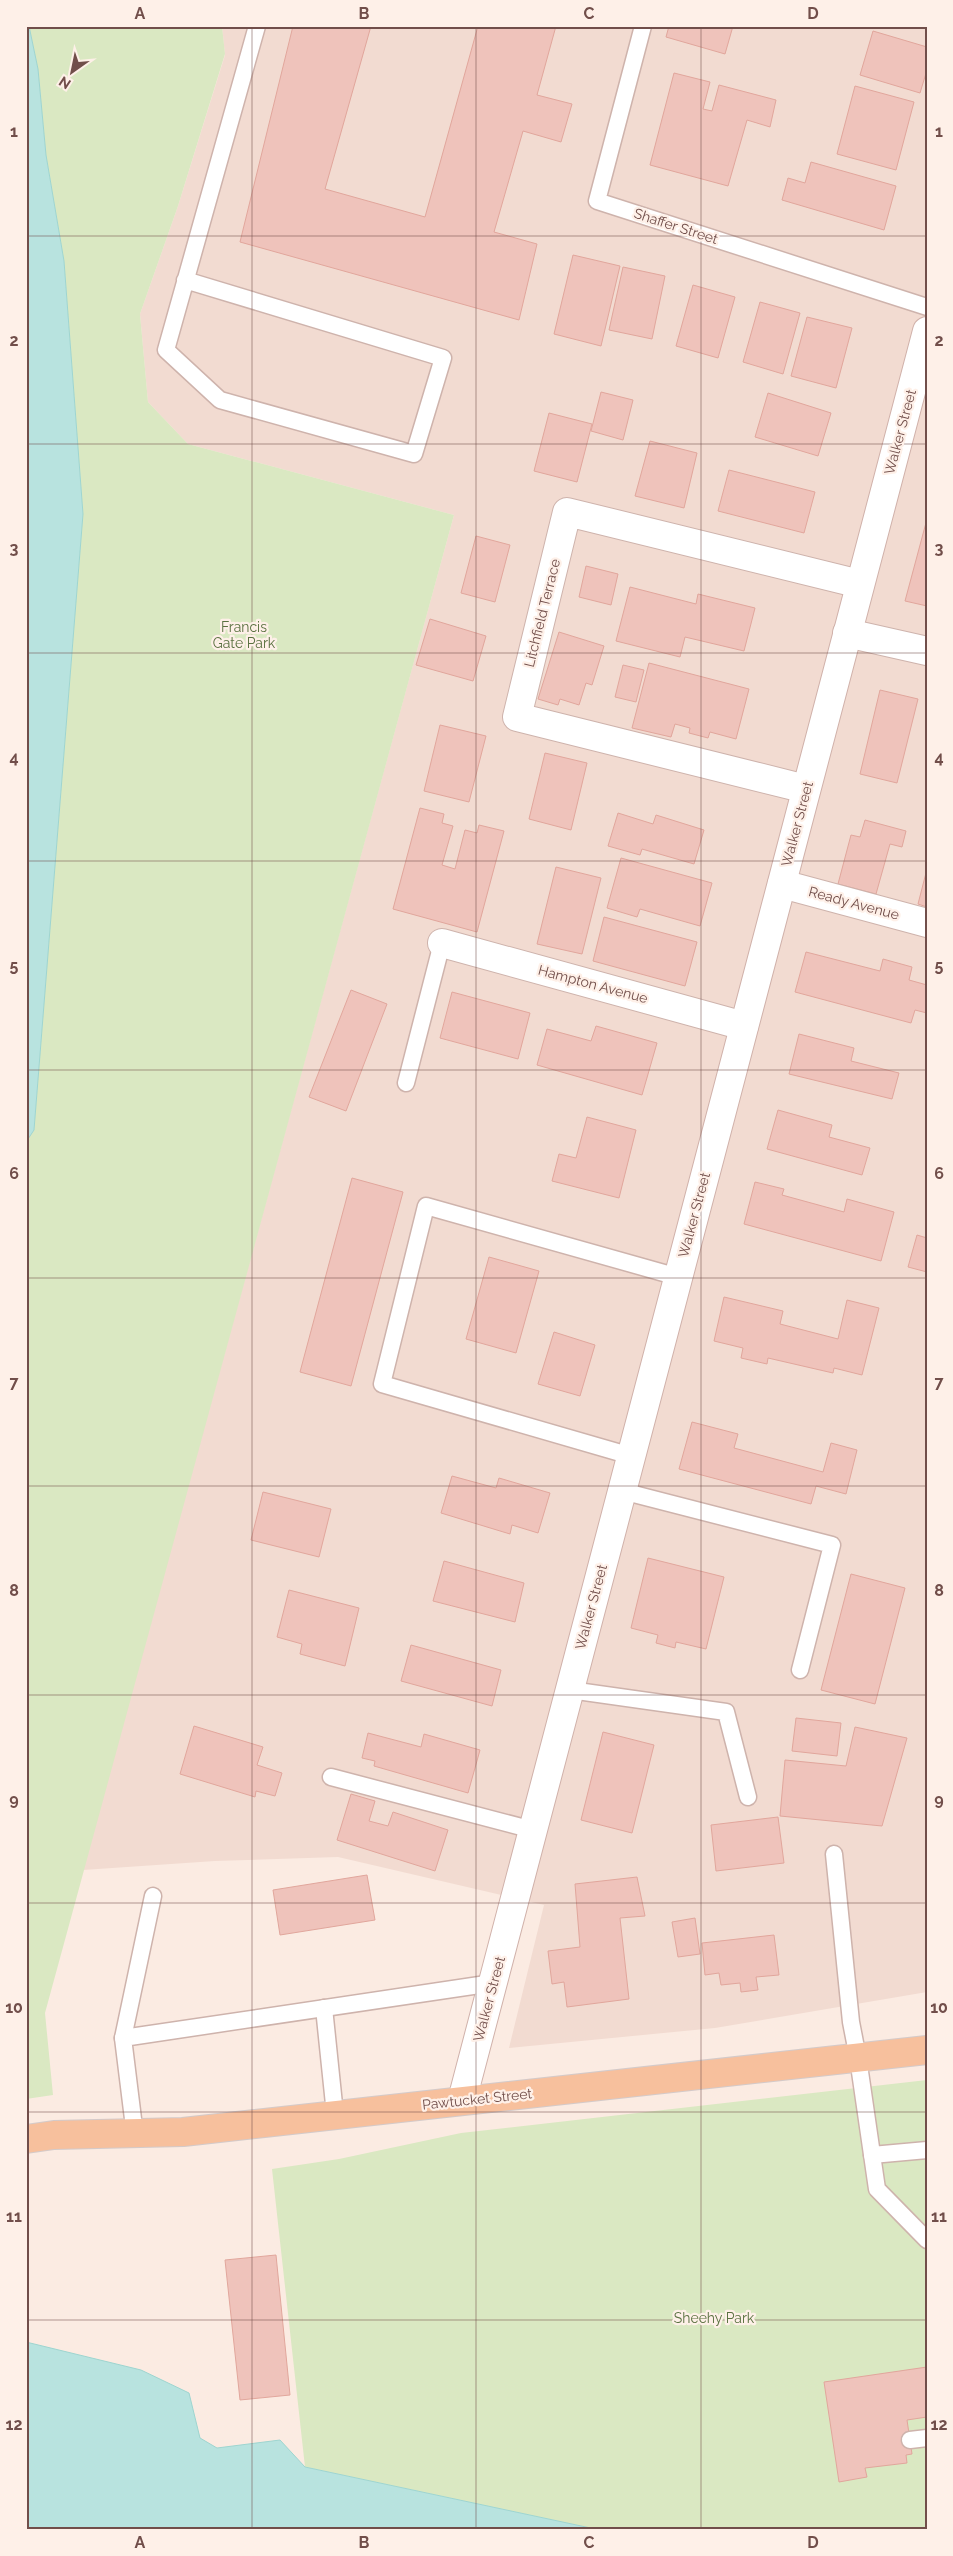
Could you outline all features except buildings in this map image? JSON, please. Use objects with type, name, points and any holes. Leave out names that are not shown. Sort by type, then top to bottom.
[{"type":"main road","name":"Pawtucket Street","points":[[26,2139],[54,2135],[183,2132],[927,2050]]},
{"type":"street","name":"Walker Street","points":[[462,2100],[847,632],[920,386],[927,331]]},
{"type":"street","name":"Litchfield Terrace","points":[[806,789],[517,717],[567,512],[860,584]]},
{"type":"street","points":[[847,632],[927,650]]},
{"type":"street","name":"Ready Avenue","points":[[782,884],[927,923]]},
{"type":"street","name":"Hampton Avenue","points":[[442,943],[744,1026]]},
{"type":"lane","points":[[185,280],[444,358],[414,454],[220,400],[166,350],[185,280],[257,26]]},
{"type":"lane","name":"Shaffer Street","points":[[643,26],[597,201],[927,307]]},
{"type":"lane","points":[[406,1083],[442,943]]},
{"type":"lane","points":[[631,1456],[382,1384],[426,1206],[678,1277]]},
{"type":"lane","points":[[622,1491],[832,1545],[800,1670]]},
{"type":"lane","points":[[570,1690],[726,1712],[748,1797]]},
{"type":"lane","points":[[331,1777],[533,1830]]},
{"type":"lane","points":[[834,1854],[851,2022],[877,2189],[927,2240]]},
{"type":"lane","points":[[134,2134],[124,2038],[153,1896]]},
{"type":"lane","points":[[124,2038],[493,1983]]},
{"type":"lane","points":[[324,2008],[335,2114]]},
{"type":"lane","points":[[872,2155],[927,2150]]},
{"type":"shaded area","points":[[222,26],[927,26],[927,1992],[715,2028],[509,2048],[544,1905],[338,1857],[215,1861],[83,1870],[454,515],[188,444],[148,402],[140,314],[178,206],[225,55]]},
{"type":"green space","name":"Francis Gate Park","points":[[29,26],[222,26],[225,54],[178,206],[140,314],[148,402],[188,444],[454,515],[45,2013],[53,2095],[26,2099],[26,1142],[34,1130],[83,514],[64,261],[46,155],[38,69]]},
{"type":"green space","name":"Sheehy Park","points":[[927,2080],[927,2530],[600,2530],[305,2467],[272,2169],[339,2159],[461,2133]]},
{"type":"water","points":[[26,26],[29,26],[38,69],[46,155],[64,261],[83,514],[34,1130],[26,1142]]},
{"type":"water","points":[[26,2342],[141,2370],[189,2393],[200,2438],[217,2448],[280,2440],[305,2467],[600,2530],[26,2530]]}]
